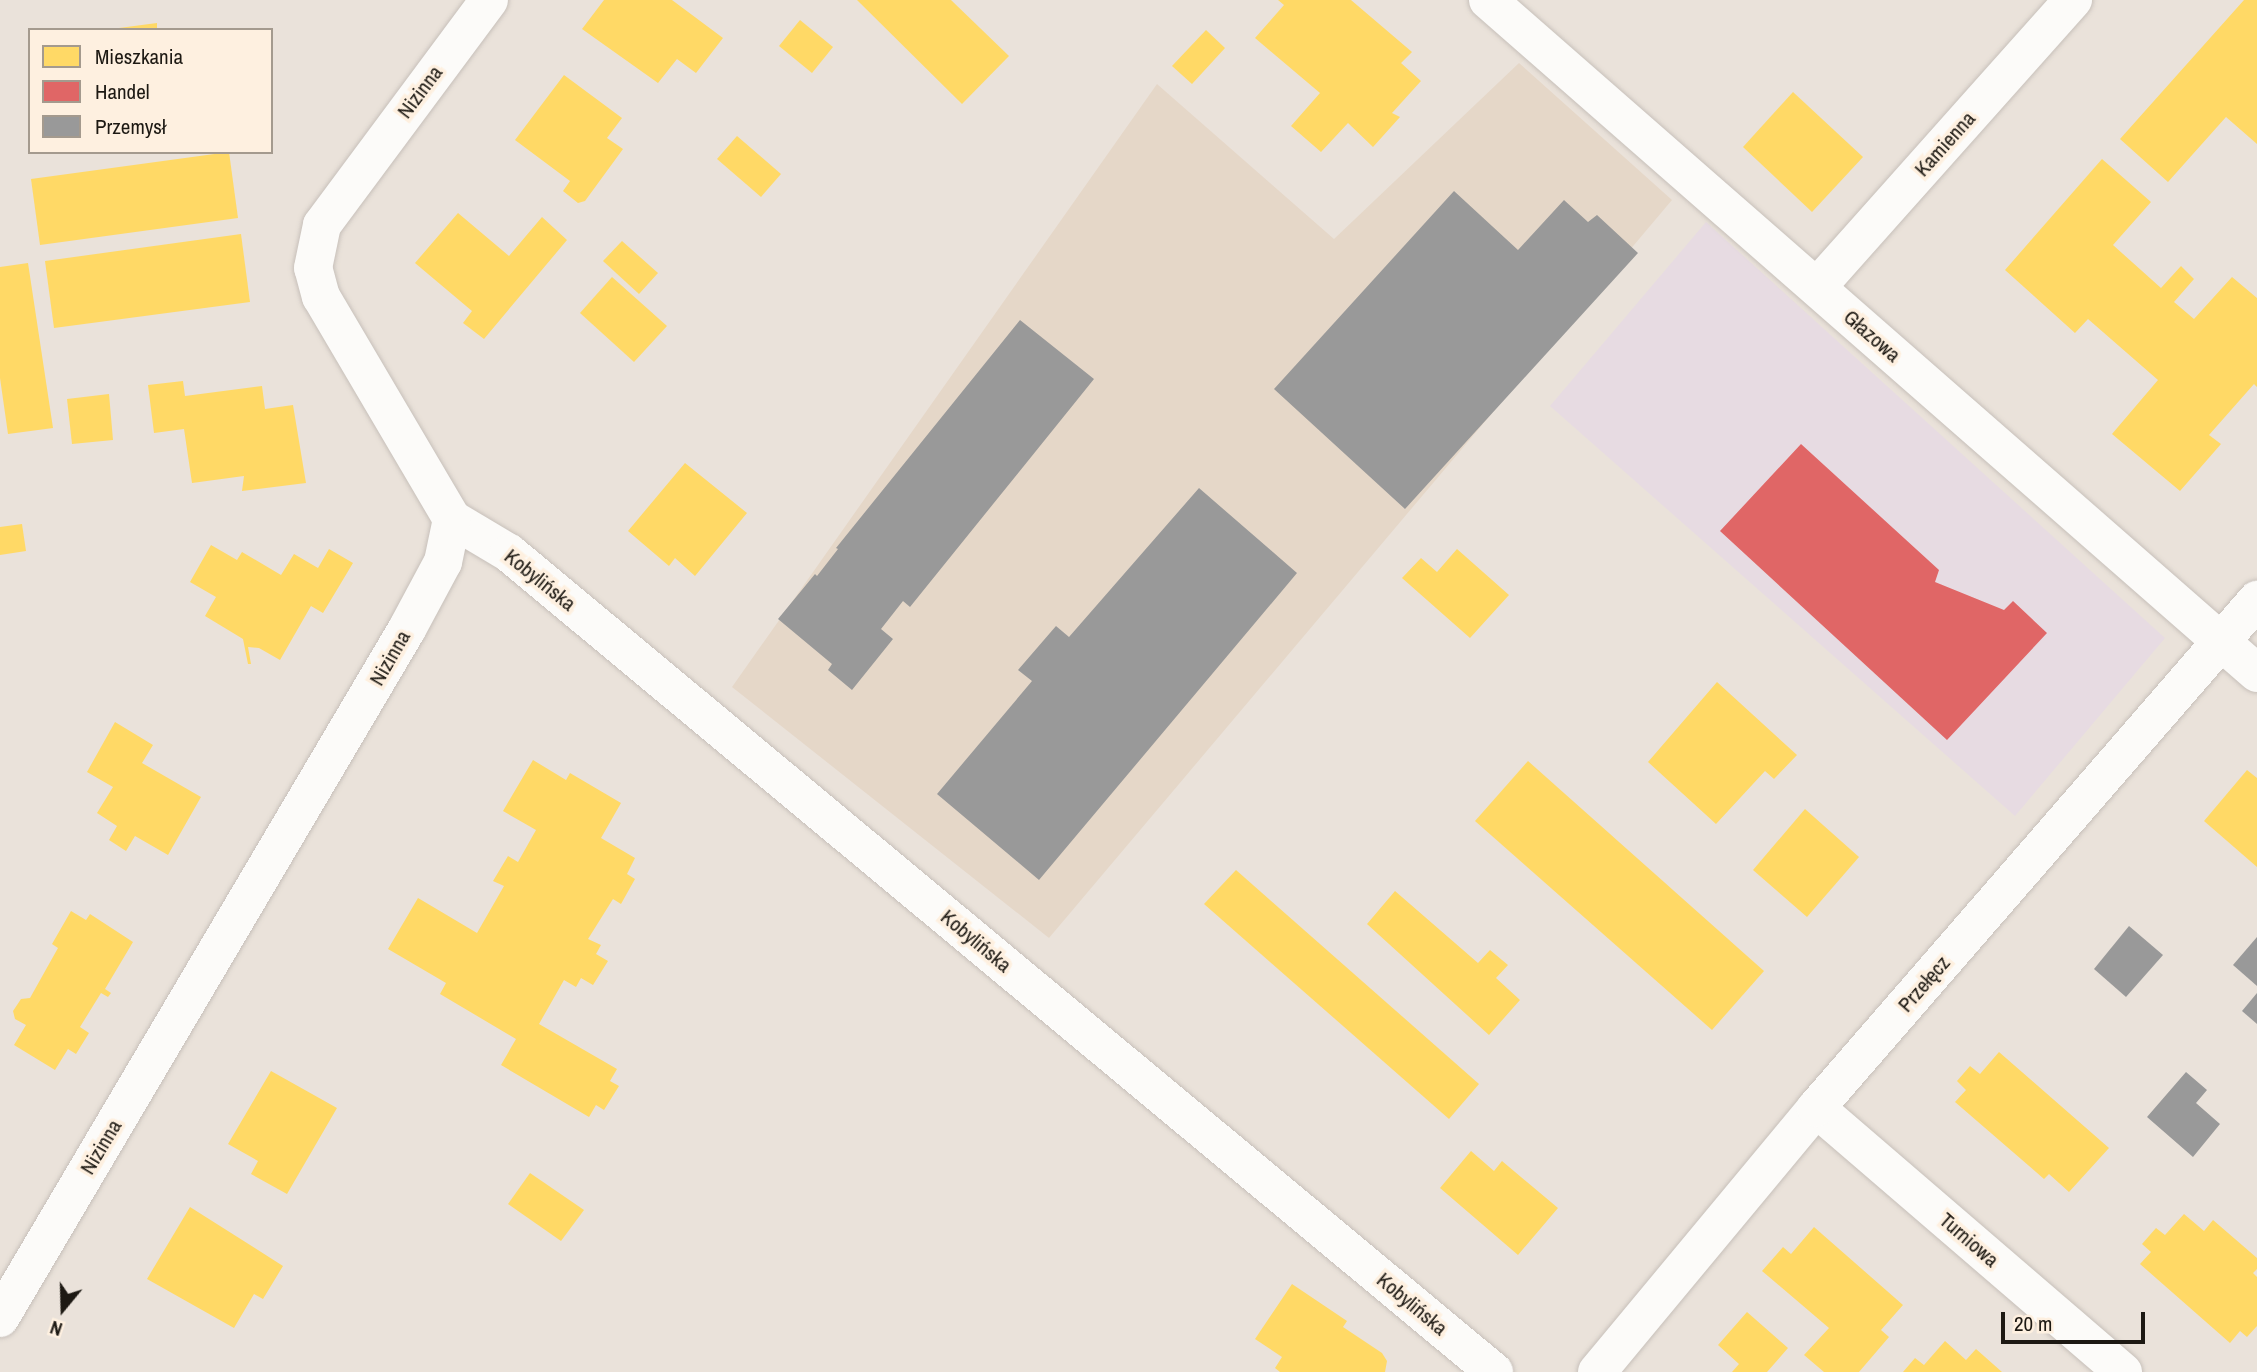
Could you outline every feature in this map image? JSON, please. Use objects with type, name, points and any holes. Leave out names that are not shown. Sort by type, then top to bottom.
[{"type":"street","name":"Nizinna","points":[[0,1318],[426,596],[443,562],[452,519],[321,297],[313,268],[322,225],[489,0]]},
{"type":"street","name":"Kamienna","points":[[1817,287],[2073,0]]},
{"type":"street","name":"Głazowa","points":[[1491,1],[2257,673]]},
{"type":"street","name":"Kobylińska","points":[[452,519],[509,553],[1494,1372]]},
{"type":"street","name":"Przełęcz","points":[[1597,1372],[1816,1108],[2257,600]]},
{"type":"street","name":"Turniowa","points":[[1816,1108],[2123,1372]]},
{"type":"shaded area","points":[[1519,63],[1672,200],[1049,938],[732,687],[1157,84],[1334,239]]},
{"type":"shaded area","points":[[1706,222],[2165,638],[2015,816],[1550,406]]},
{"type":"building: Mieszkania","points":[[604,0],[672,0],[723,38],[696,73],[677,59],[658,83],[582,29]]},
{"type":"building: Mieszkania","points":[[857,0],[951,0],[1009,56],[962,104]]},
{"type":"building: Mieszkania","points":[[1278,0],[1351,0],[1412,52],[1401,63],[1421,81],[1392,113],[1400,117],[1373,147],[1348,123],[1321,152],[1291,126],[1320,93],[1255,38],[1284,5]]},
{"type":"building: Mieszkania","points":[[2244,0],[2257,0],[2257,144],[2226,117],[2168,182],[2120,139]]},
{"type":"building: Mieszkania","points":[[800,20],[833,47],[812,73],[779,46]]},
{"type":"building: Mieszkania","points":[[157,23],[157,28],[119,28]]},
{"type":"building: Mieszkania","points":[[1206,30],[1225,48],[1192,84],[1172,66]]},
{"type":"building: Mieszkania","points":[[564,75],[622,118],[607,138],[623,149],[585,201],[578,203],[563,191],[570,181],[515,140]]},
{"type":"building: Mieszkania","points":[[1793,92],[1863,157],[1812,212],[1743,147]]},
{"type":"building: Mieszkania","points":[[737,136],[781,174],[761,197],[717,159]]},
{"type":"building: Mieszkania","points":[[229,154],[238,218],[40,245],[31,179]]},
{"type":"building: Mieszkania","points":[[2102,159],[2151,202],[2113,245],[2161,288],[2181,266],[2194,279],[2174,302],[2194,319],[2232,277],[2257,298],[2257,387],[2254,384],[2209,435],[2221,444],[2180,491],[2112,434],[2158,380],[2088,319],[2075,333],[2005,270]]},
{"type":"building: Mieszkania","points":[[458,213],[509,256],[542,217],[567,240],[484,339],[463,323],[472,311],[415,263]]},
{"type":"building: Mieszkania","points":[[241,234],[250,302],[54,328],[45,261]]},
{"type":"building: Mieszkania","points":[[622,241],[658,273],[639,294],[603,261]]},
{"type":"building: Mieszkania","points":[[28,263],[53,428],[8,434],[0,378],[0,267]]},
{"type":"building: Mieszkania","points":[[612,277],[667,326],[634,362],[580,313]]},
{"type":"building: Mieszkania","points":[[183,381],[185,396],[262,386],[265,409],[293,405],[306,483],[242,491],[244,476],[192,483],[184,429],[154,433],[148,385]]},
{"type":"building: Mieszkania","points":[[109,394],[113,440],[72,444],[67,399]]},
{"type":"building: Mieszkania","points":[[685,463],[747,513],[695,576],[675,558],[669,566],[628,531]]},
{"type":"building: Mieszkania","points":[[22,524],[26,551],[0,555],[0,527]]},
{"type":"building: Mieszkania","points":[[211,545],[237,560],[242,552],[281,575],[294,554],[318,568],[329,549],[353,563],[323,613],[311,606],[280,660],[259,648],[248,647],[251,664],[248,664],[243,639],[205,616],[216,597],[190,582]]},
{"type":"building: Mieszkania","points":[[1457,549],[1509,595],[1470,638],[1402,578],[1421,558],[1437,572]]},
{"type":"building: Mieszkania","points":[[1717,682],[1797,755],[1774,779],[1765,771],[1716,824],[1648,762]]},
{"type":"building: Mieszkania","points":[[115,722],[153,745],[142,763],[201,797],[168,855],[135,836],[126,851],[109,840],[117,826],[97,813],[113,787],[87,772]]},
{"type":"building: Mieszkania","points":[[533,760],[566,780],[570,773],[621,803],[601,838],[635,858],[627,874],[635,879],[621,904],[613,899],[588,939],[601,945],[596,954],[608,961],[593,985],[581,978],[576,987],[564,980],[539,1024],[617,1069],[610,1081],[619,1086],[604,1110],[596,1105],[589,1117],[501,1065],[516,1039],[440,994],[446,983],[388,949],[418,898],[477,933],[504,886],[493,881],[508,856],[518,862],[536,830],[503,811]]},
{"type":"building: Mieszkania","points":[[1528,761],[1764,971],[1712,1030],[1475,821]]},
{"type":"building: Mieszkania","points":[[2247,770],[2257,778],[2257,867],[2204,821]]},
{"type":"building: Mieszkania","points":[[1805,809],[1859,857],[1807,917],[1753,870]]},
{"type":"building: Mieszkania","points":[[1236,870],[1479,1084],[1449,1119],[1204,904]]},
{"type":"building: Mieszkania","points":[[1395,891],[1478,963],[1490,950],[1508,965],[1496,978],[1520,1000],[1489,1035],[1367,924]]},
{"type":"building: Mieszkania","points":[[71,911],[86,920],[90,914],[133,942],[105,989],[111,993],[108,997],[101,993],[80,1027],[89,1033],[76,1054],[68,1049],[55,1070],[14,1045],[26,1025],[15,1019],[13,1011],[21,999],[30,998],[58,948],[52,944]]},
{"type":"building: Mieszkania","points":[[1999,1052],[2109,1148],[2069,1192],[2049,1174],[2044,1179],[1955,1102],[1966,1090],[1957,1081],[1970,1066],[1980,1074]]},
{"type":"building: Mieszkania","points":[[271,1071],[337,1108],[287,1194],[251,1174],[258,1161],[228,1144]]},
{"type":"building: Mieszkania","points":[[1471,1151],[1494,1171],[1502,1161],[1558,1208],[1518,1255],[1440,1188]]},
{"type":"building: Mieszkania","points":[[530,1173],[584,1210],[561,1241],[508,1204]]},
{"type":"building: Mieszkania","points":[[190,1207],[283,1266],[263,1299],[254,1294],[234,1328],[147,1279]]},
{"type":"building: Mieszkania","points":[[2184,1214],[2204,1231],[2213,1220],[2257,1258],[2257,1269],[2253,1273],[2257,1277],[2257,1326],[2247,1337],[2240,1331],[2230,1343],[2140,1264],[2151,1252],[2142,1244],[2156,1228],[2165,1235]]},
{"type":"building: Mieszkania","points":[[1814,1227],[1903,1305],[1881,1330],[1889,1337],[1859,1372],[1824,1372],[1804,1355],[1829,1328],[1762,1271],[1783,1247],[1791,1254]]},
{"type":"building: Mieszkania","points":[[1292,1284],[1347,1321],[1343,1327],[1382,1353],[1387,1361],[1385,1372],[1280,1372],[1275,1368],[1282,1357],[1255,1339]]},
{"type":"building: Mieszkania","points":[[1747,1312],[1788,1348],[1767,1372],[1732,1372],[1739,1364],[1718,1345]]},
{"type":"building: Mieszkania","points":[[1945,1341],[1966,1360],[1976,1349],[2002,1372],[1903,1372],[1915,1358],[1924,1365]]},
{"type":"building: Handel","points":[[1801,444],[1939,570],[1935,582],[2004,610],[2013,601],[2047,633],[1947,740],[1720,531]]},
{"type":"building: Przemysł","points":[[1454,191],[1518,250],[1564,200],[1588,222],[1597,215],[1638,253],[1405,509],[1274,389]]},
{"type":"building: Przemysł","points":[[1020,320],[1094,379],[910,607],[903,601],[881,629],[893,639],[852,690],[828,670],[832,664],[778,619],[815,574],[817,576],[838,549],[836,548]]},
{"type":"building: Przemysł","points":[[1199,488],[1297,573],[1039,880],[937,794],[1032,681],[1018,670],[1056,626],[1069,637]]},
{"type":"building: Przemysł","points":[[2129,926],[2163,955],[2126,997],[2094,969]]},
{"type":"building: Przemysł","points":[[2257,937],[2257,986],[2233,965]]},
{"type":"building: Przemysł","points":[[2257,993],[2257,1024],[2242,1011]]},
{"type":"building: Przemysł","points":[[2186,1072],[2207,1090],[2196,1103],[2220,1124],[2193,1157],[2147,1117]]}]
